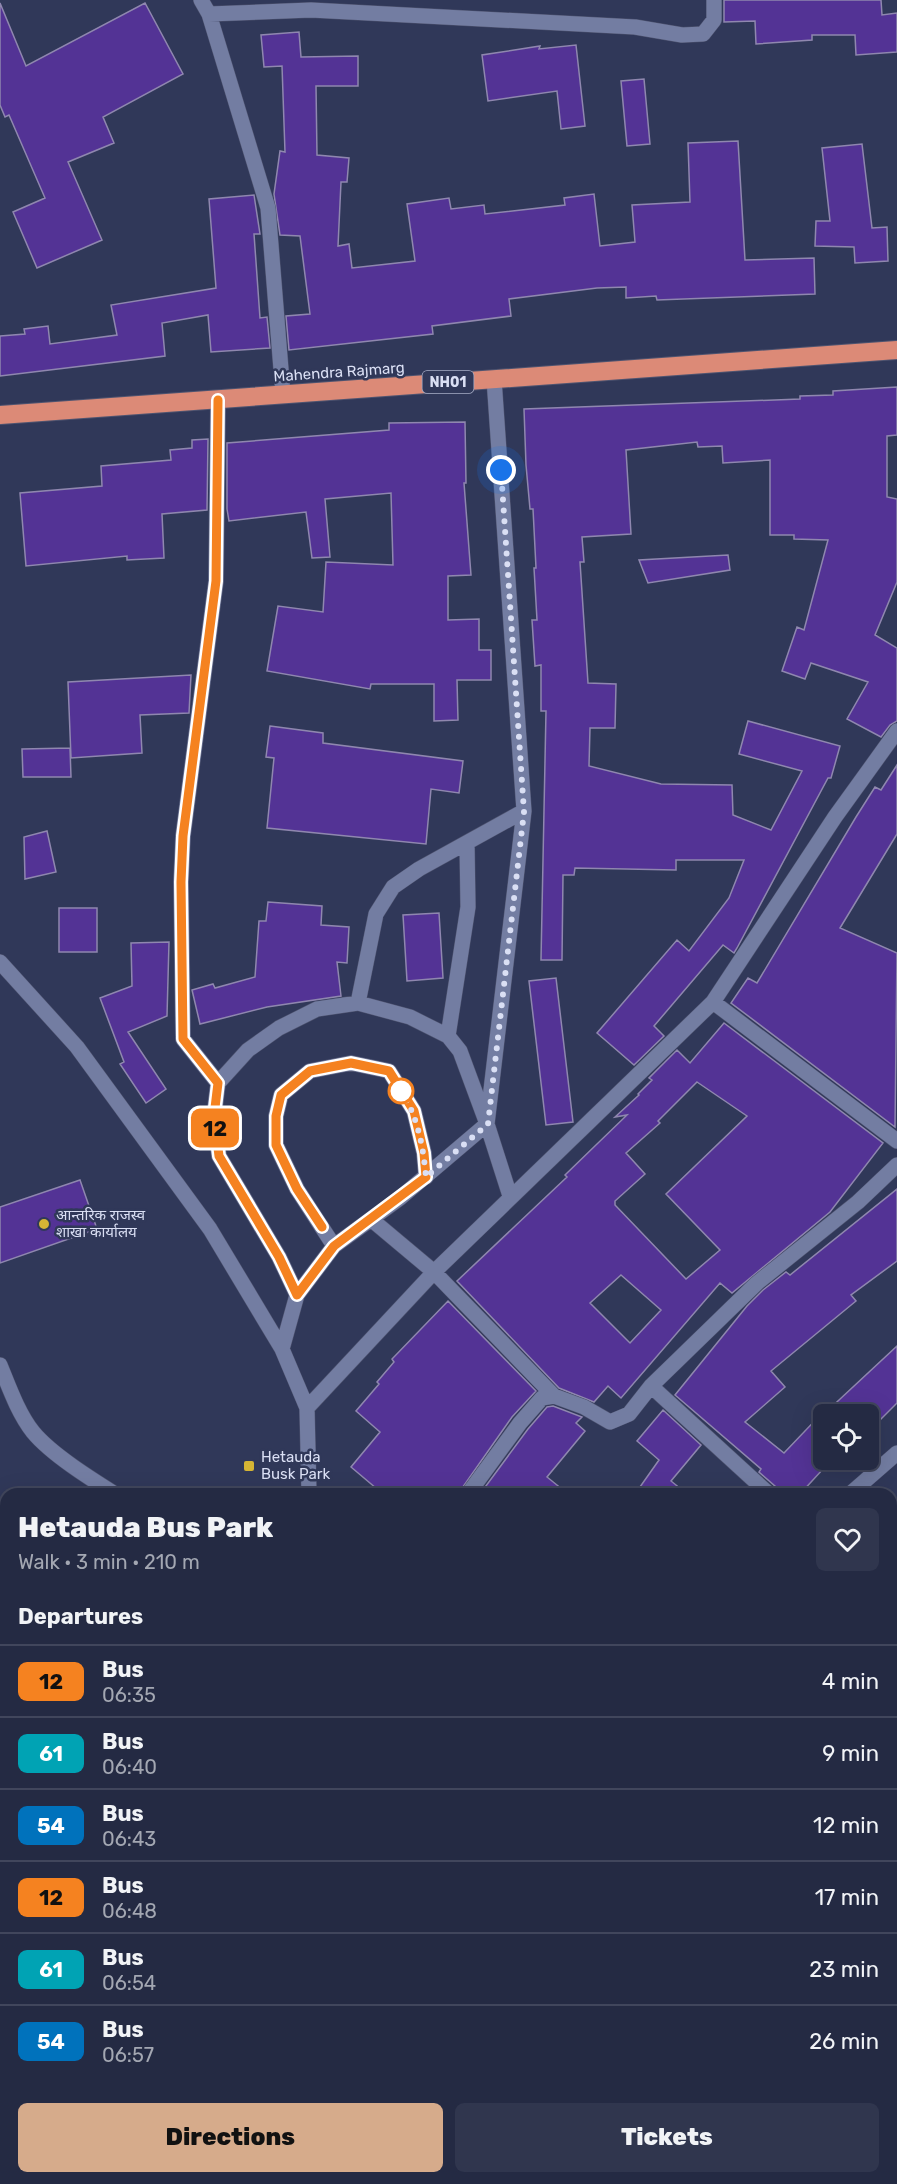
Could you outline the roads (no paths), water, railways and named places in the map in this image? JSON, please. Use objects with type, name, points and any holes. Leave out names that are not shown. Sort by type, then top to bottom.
[{"type":"highway","name":"Mahendra Rajmarg","points":[[0,415],[897,350]]},
{"type":"street","points":[[201,0],[209,14],[268,208],[283,394]]},
{"type":"street","points":[[209,14],[311,10],[635,27],[682,35],[703,34],[714,20],[714,0]]},
{"type":"street","points":[[282,1350],[297,1295],[334,1246],[372,1220],[488,1124],[524,812],[494,379]]},
{"type":"street","points":[[218,400],[216,581],[183,836],[181,882],[183,1039],[218,1083]]},
{"type":"street","points":[[308,1408],[434,1272],[713,1002],[835,817],[897,731]]},
{"type":"street","points":[[358,1004],[376,914],[393,887],[419,869],[524,812]]},
{"type":"street","points":[[448,1036],[468,907],[467,843]]},
{"type":"street","points":[[0,962],[77,1047],[189,1200],[210,1229],[282,1350],[308,1408],[309,1488]]},
{"type":"street","points":[[713,1002],[897,1141]]},
{"type":"street","points":[[297,1295],[279,1257],[219,1156],[214,1116],[218,1083],[248,1050],[279,1028],[317,1009],[358,1004],[410,1017],[448,1036],[460,1051],[488,1124],[510,1196]]},
{"type":"street","points":[[334,1246],[297,1189],[276,1145],[276,1116],[281,1095],[310,1071],[351,1063],[389,1071],[414,1111],[424,1153],[426,1177]]},
{"type":"street","points":[[372,1220],[434,1272],[554,1396],[584,1407],[610,1422],[629,1414],[651,1386],[757,1283],[858,1202],[897,1165]]},
{"type":"street","points":[[0,1365],[10,1390],[34,1432],[84,1475],[105,1488]]},
{"type":"street","points":[[651,1386],[762,1488]]},
{"type":"street","points":[[472,1488],[520,1423],[542,1398],[554,1396]]},
{"type":"street","points":[[857,1488],[897,1453]]},
{"type":"place","name":"आन्तरिक राजस्व शाखा कार्यालय","points":[[44,1224]]},
{"type":"place","name":"Hetauda Busk Park","points":[[249,1466]]}]
